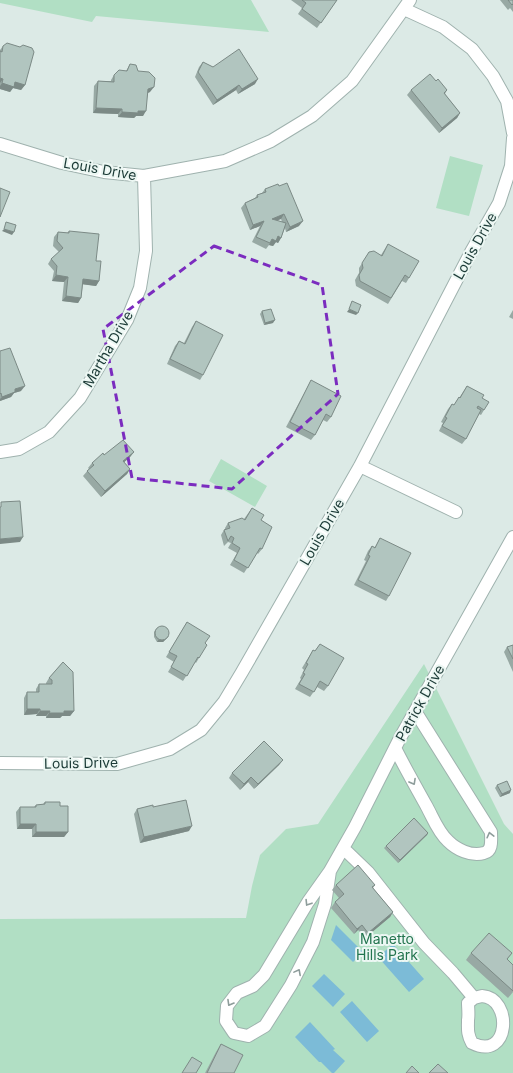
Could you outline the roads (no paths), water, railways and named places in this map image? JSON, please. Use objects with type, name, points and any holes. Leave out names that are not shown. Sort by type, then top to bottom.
[{"type":"street","name":"Louis Drive","points":[[0,144],[62,163],[104,172],[144,176],[225,161],[271,141],[312,116],[352,81],[407,4],[443,27],[472,49],[493,76],[507,101],[513,132]]},
{"type":"street","name":"Louis Drive","points":[[0,763],[117,764],[170,749],[201,730],[224,702],[360,466],[471,252],[499,203],[511,166],[513,138]]},
{"type":"street","name":"Martha Drive","points":[[0,452],[19,448],[49,432],[80,398],[128,320],[140,288],[146,252],[144,176]]},
{"type":"street","points":[[360,466],[456,512]]},
{"type":"street","name":"Patrick Drive","points":[[330,871],[415,711],[513,537]]},
{"type":"street","points":[[395,748],[438,828],[447,840],[456,848],[465,852],[476,854],[489,851],[491,832],[415,711]]},
{"type":"street","points":[[343,848],[368,872],[424,943],[453,973],[474,998]]},
{"type":"street","points":[[330,871],[325,904],[314,942],[291,984],[265,1026],[248,1036],[234,1033],[226,1021],[227,1006],[237,993],[253,986],[264,975],[308,902],[330,871]]},
{"type":"street","points":[[482,996],[495,998],[505,1004],[511,1020],[510,1028],[506,1036],[500,1042],[484,1046],[472,1042],[469,1037],[467,1029],[468,1003],[474,998],[482,996]]},
{"type":"water","points":[[336,925],[363,952],[353,962],[331,940]]},
{"type":"water","points":[[393,944],[424,979],[409,992],[378,957]]},
{"type":"water","points":[[324,974],[345,994],[333,1007],[312,986]]},
{"type":"water","points":[[352,1001],[379,1031],[367,1042],[340,1012]]},
{"type":"water","points":[[310,1022],[335,1049],[333,1050],[345,1061],[334,1073],[319,1062],[295,1037]]},
{"type":"park label","name":"Manetto Hills Park","points":[[387,948]]}]
